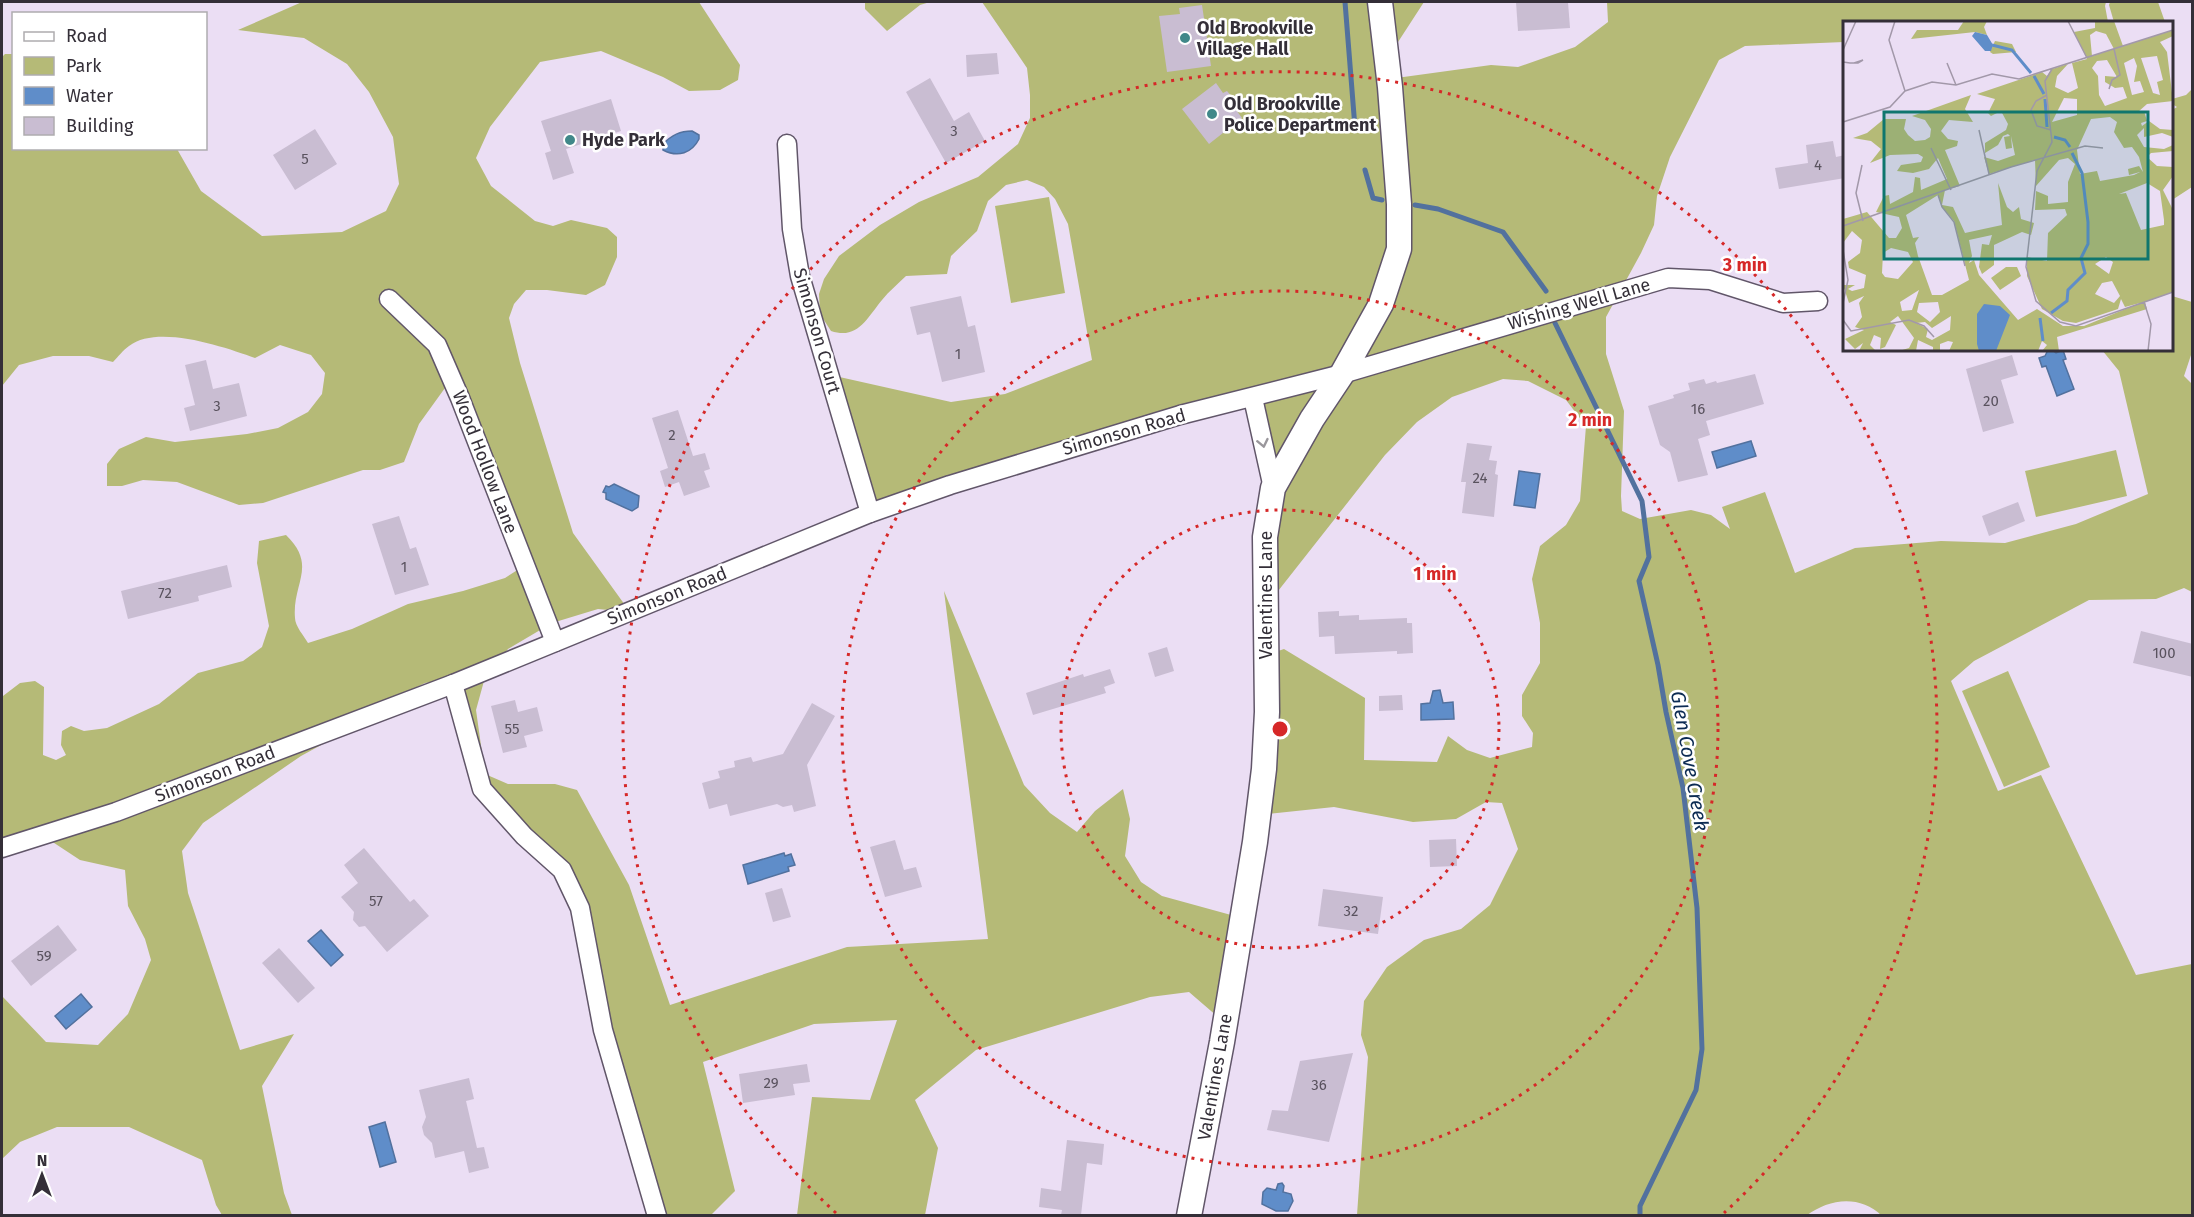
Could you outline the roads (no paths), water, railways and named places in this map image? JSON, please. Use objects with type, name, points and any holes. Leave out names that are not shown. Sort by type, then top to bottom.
[{"type":"street","name":"Valentines Lane","points":[[1189,1215],[1222,1042],[1255,842],[1264,769],[1267,712],[1265,537],[1272,488],[1312,419],[1342,374],[1382,303],[1398,249],[1398,204],[1390,87],[1380,2]]},
{"type":"street","name":"Simonson Court","points":[[787,144],[792,229],[800,276],[870,513]]},
{"type":"street","name":"Wishing Well Lane","points":[[1342,374],[1668,278],[1710,280],[1783,303],[1818,301]]},
{"type":"street","name":"Wood Hollow Lane","points":[[389,299],[437,345],[460,398],[555,642]]},
{"type":"street","name":"Simonson Road","points":[[2,848],[116,812],[453,684],[870,513],[1064,449],[1180,415],[1342,374]]},
{"type":"street","points":[[1253,398],[1272,488]]},
{"type":"street","points":[[453,684],[482,789],[524,836],[562,870],[580,908],[603,1030],[657,1215]]},
{"type":"water","points":[[692,131],[699,135],[693,148],[679,154],[663,150],[663,144],[673,136]]},
{"type":"water","points":[[2048,351],[2056,353],[2063,351],[2066,359],[2063,360],[2074,389],[2057,396],[2046,366],[2042,367],[2039,358],[2045,356]]},
{"type":"water","points":[[1751,441],[1756,456],[1717,468],[1712,452]]},
{"type":"water","points":[[1519,471],[1540,474],[1535,508],[1514,505]]},
{"type":"water","points":[[614,484],[639,496],[638,507],[632,511],[606,499],[606,493],[603,492],[606,486]]},
{"type":"water","points":[[1440,690],[1443,703],[1453,702],[1454,719],[1421,720],[1421,704],[1430,703],[1433,691]]},
{"type":"water","points":[[784,853],[785,856],[791,854],[795,865],[788,867],[789,871],[748,884],[743,865]]},
{"type":"water","points":[[321,930],[343,955],[331,966],[308,941]]},
{"type":"water","points":[[81,994],[92,1007],[66,1029],[55,1016]]},
{"type":"water","points":[[385,1122],[396,1162],[380,1167],[369,1127]]},
{"type":"water","points":[[1282,1183],[1283,1192],[1291,1194],[1293,1201],[1288,1211],[1276,1211],[1262,1204],[1263,1192],[1267,1188],[1276,1190],[1278,1184]]},
{"type":"waterway","name":"Glen Cove Creek","points":[[1345,2],[1355,128]]},
{"type":"waterway","name":"Glen Cove Creek","points":[[1365,170],[1373,198],[1382,200]]},
{"type":"waterway","name":"Glen Cove Creek","points":[[1415,205],[1438,209],[1503,232],[1546,291]]},
{"type":"waterway","name":"Glen Cove Creek","points":[[1555,323],[1642,501],[1649,557],[1639,581],[1683,788],[1697,908],[1702,1049],[1696,1090],[1640,1206],[1640,1216]]},
{"type":"place","name":"Old Brookville Village Hall","points":[[1185,38]]},
{"type":"place","name":"Old Brookville Police Department","points":[[1212,114]]},
{"type":"place","name":"Hyde Park","points":[[570,140]]}]
